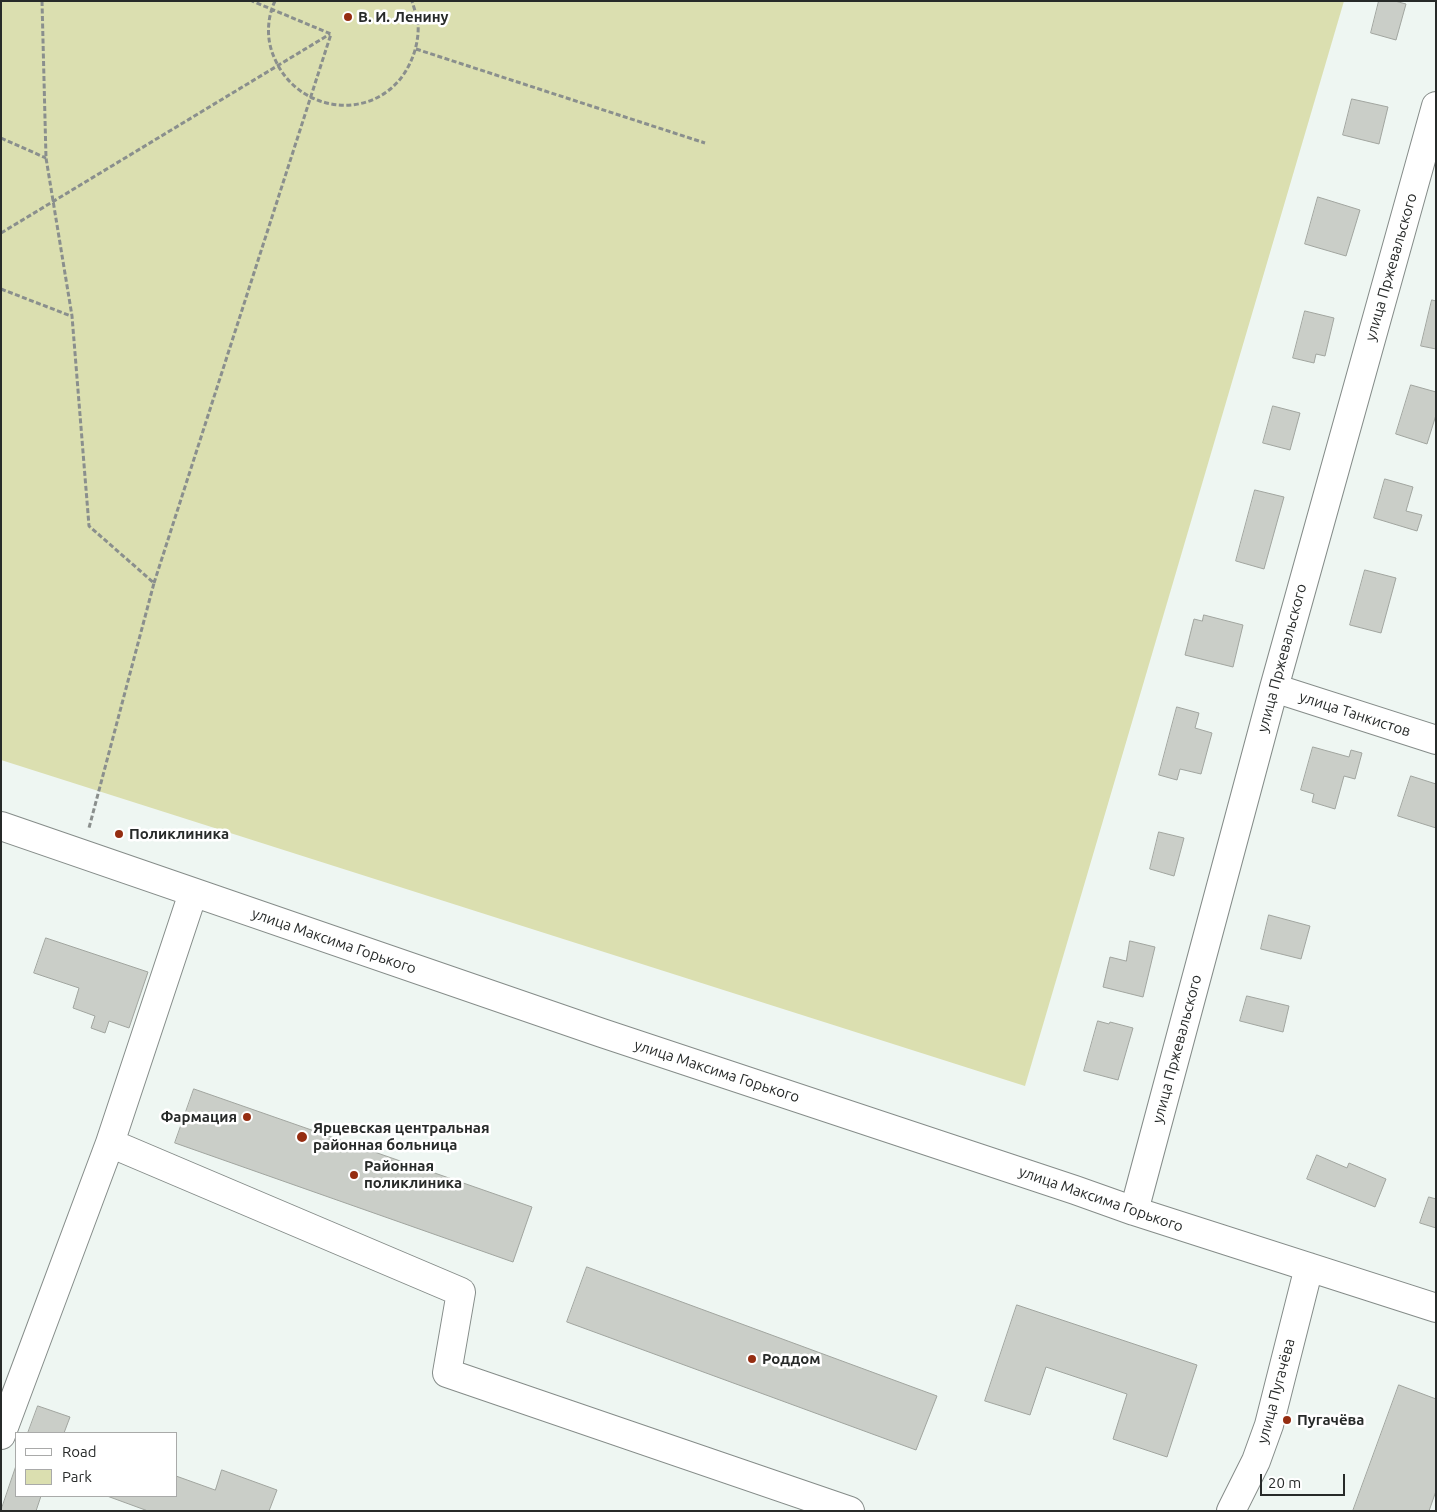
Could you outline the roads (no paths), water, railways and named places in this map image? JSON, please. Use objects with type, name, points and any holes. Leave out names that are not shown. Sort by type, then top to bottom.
[{"type":"street","name":"улица Пржевальского","points":[[1134,1211],[1274,688],[1436,106]]},
{"type":"street","name":"улица Танкистов","points":[[1274,688],[1436,740]]},
{"type":"street","name":"улица Максима Горького","points":[[1,826],[602,1033],[1134,1211],[1436,1308]]},
{"type":"street","points":[[1,1435],[110,1142],[193,893]]},
{"type":"street","points":[[110,1142],[461,1292],[447,1373],[850,1511]]},
{"type":"street","name":"улица Пугачёва","points":[[1231,1511],[1256,1461],[1269,1425],[1309,1267]]},
{"type":"place","name":"В. И. Ленину","points":[[348,17]]},
{"type":"place","name":"Поликлиника","points":[[119,834]]},
{"type":"place","name":"Фармация","points":[[247,1117]]},
{"type":"place","name":"Ярцевская центральная районная больница","points":[[302,1137]]},
{"type":"place","name":"Районная поликлиника","points":[[354,1175]]},
{"type":"place","name":"Роддом","points":[[752,1359]]},
{"type":"place","name":"Пугачёва","points":[[1287,1420]]}]
